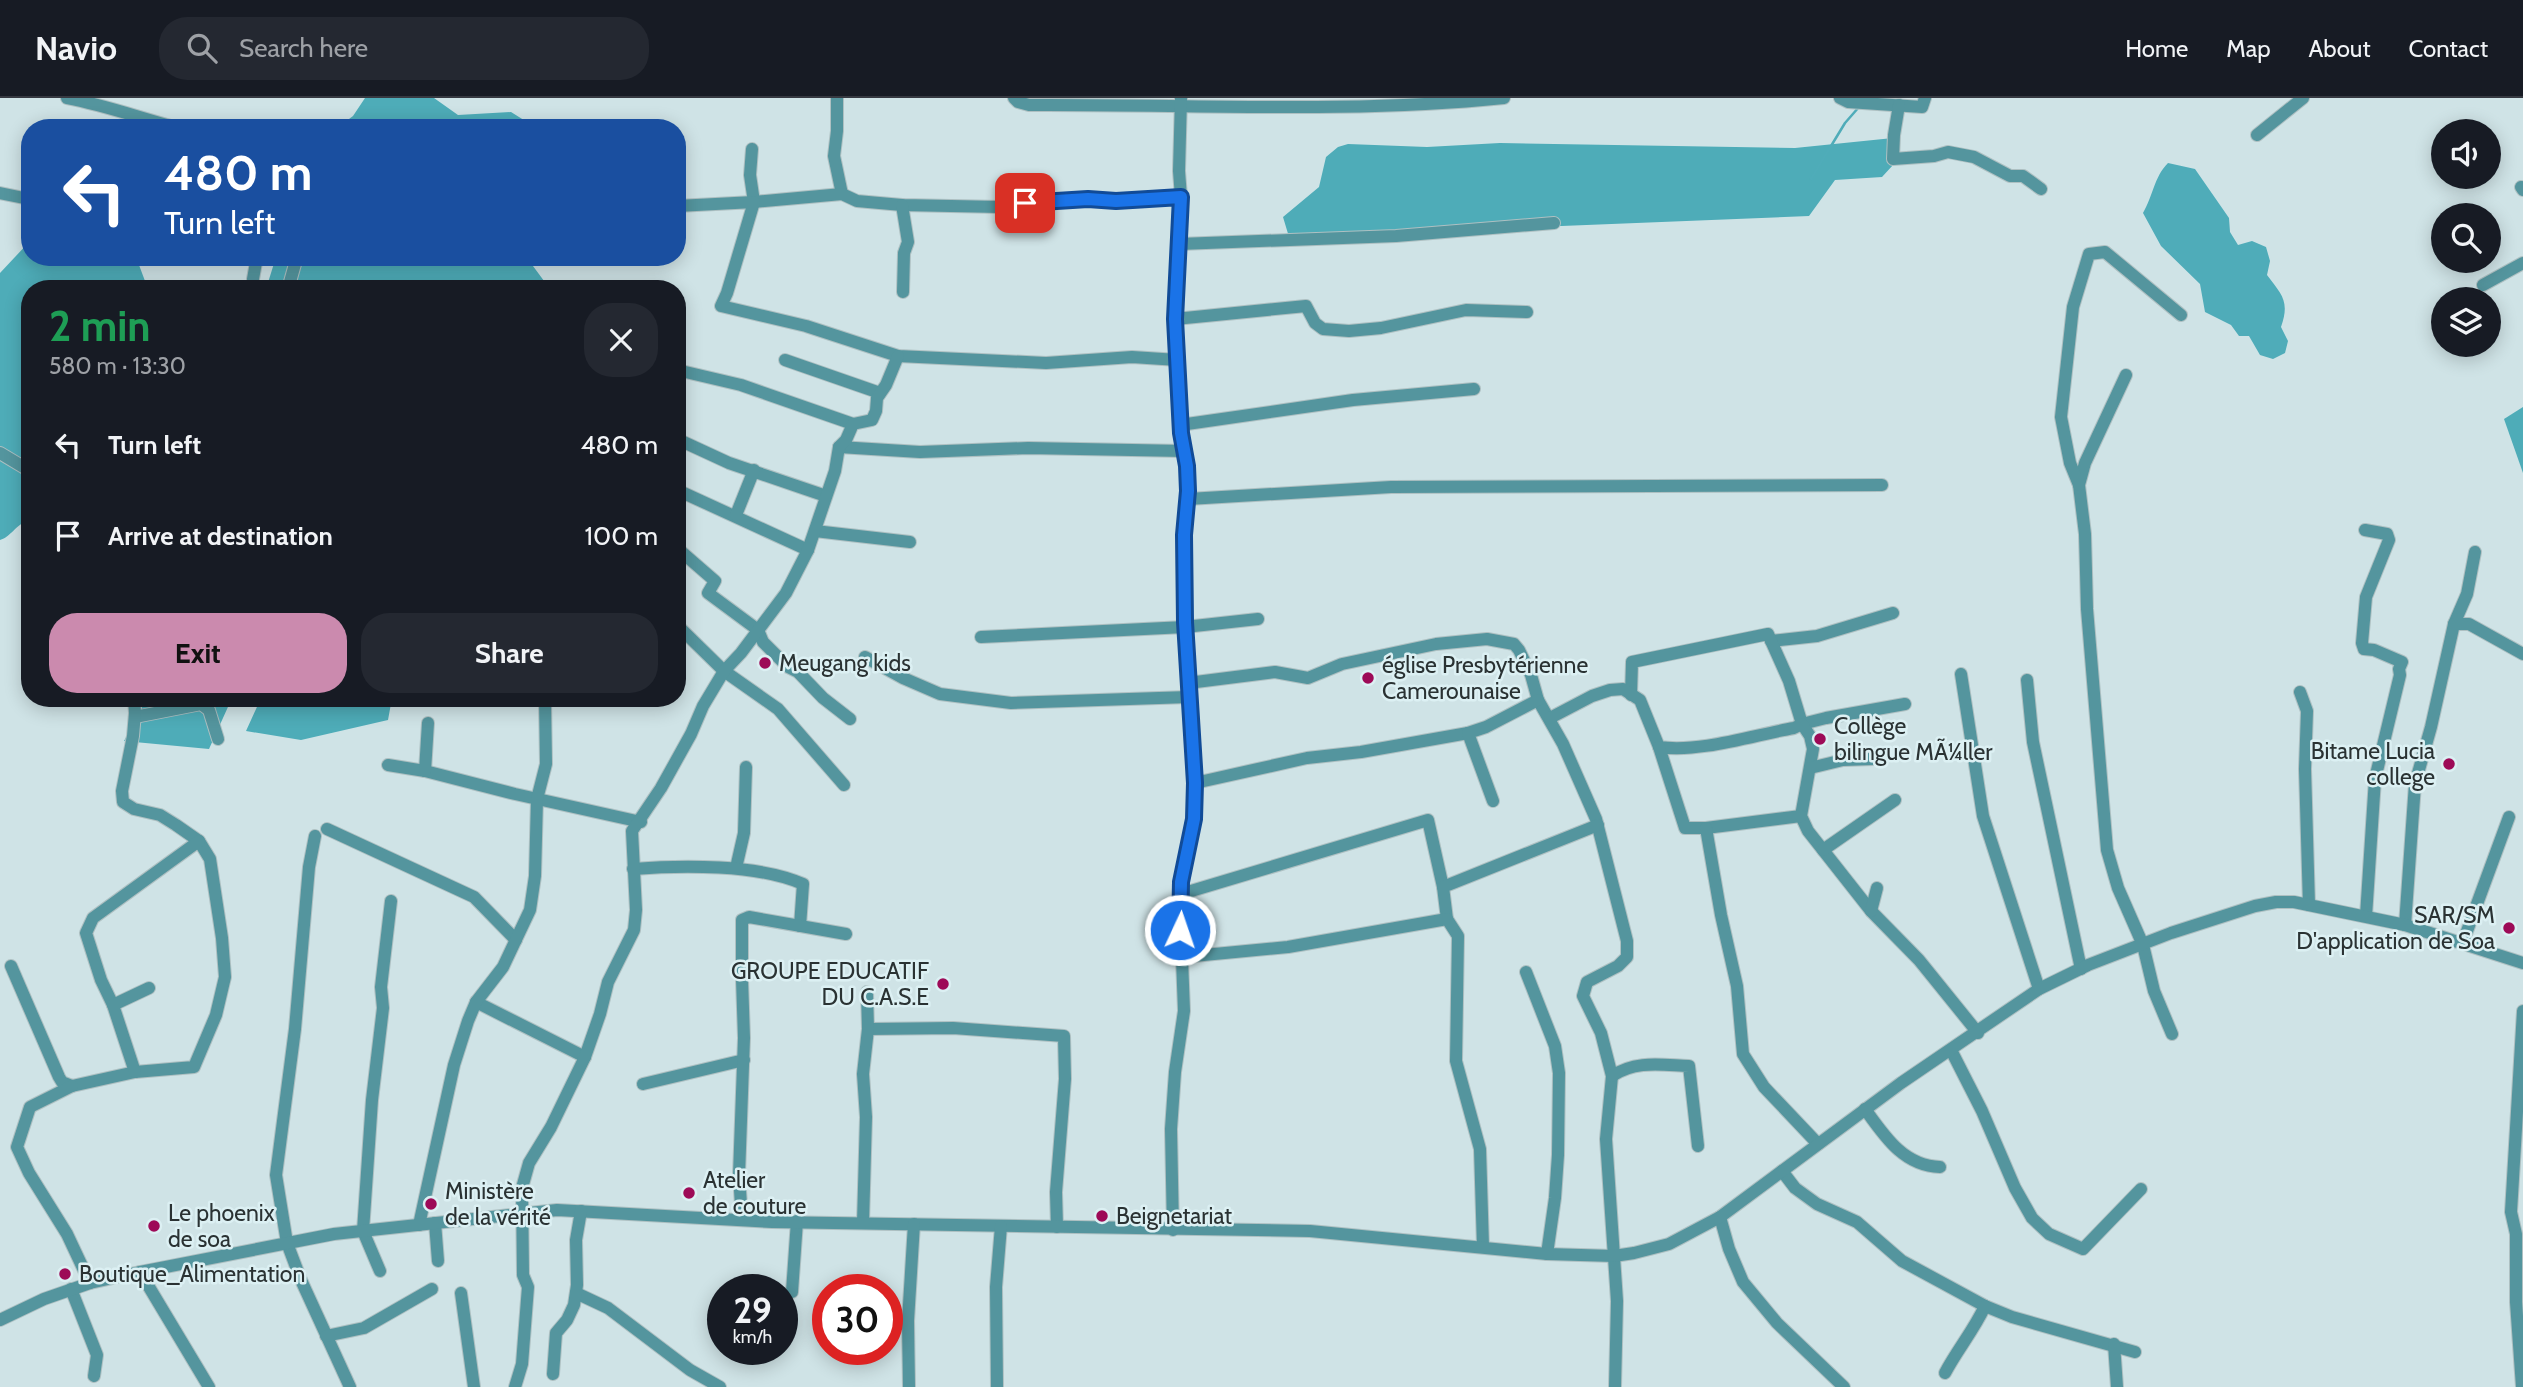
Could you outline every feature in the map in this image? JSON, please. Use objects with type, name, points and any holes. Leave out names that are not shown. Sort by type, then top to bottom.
[{"type":"street","points":[[67,98],[147,119]]},
{"type":"street","points":[[837,98],[838,131],[834,156],[842,194]]},
{"type":"street","points":[[1014,98],[1029,105],[1181,102],[1370,106],[1461,103],[1504,98]]},
{"type":"street","points":[[1840,98],[1849,102],[1922,107],[1925,98]]},
{"type":"street","points":[[2257,135],[2303,98]]},
{"type":"street","points":[[1173,1230],[1171,1129],[1175,1072],[1184,1011],[1180,930],[1181,882],[1194,819],[1195,783],[1185,627],[1184,535],[1188,499],[1187,466],[1180,425],[1175,319],[1181,197],[1181,102]]},
{"type":"street","points":[[1899,105],[1893,159],[1934,156],[1948,152],[1974,156],[2010,176],[2023,176],[2040,189]]},
{"type":"street","points":[[752,149],[750,175],[754,202],[727,293],[720,306],[806,326],[898,356],[1046,363],[1132,357],[1178,360]]},
{"type":"street","points":[[0,193],[21,197]]},
{"type":"street","points":[[686,206],[842,194],[857,201],[902,205],[1000,207],[1072,200],[1116,201],[1181,197]]},
{"type":"street","points":[[902,205],[908,242],[904,253],[903,292]]},
{"type":"street","points":[[1179,244],[1396,236],[1554,223]]},
{"type":"street","points":[[2172,1034],[2154,990],[2143,945],[2118,888],[2107,849],[2087,609],[2085,534],[2079,485],[2070,463],[2061,417],[2073,307],[2090,254],[2105,252],[2181,315]]},
{"type":"street","points":[[2483,285],[2523,263]]},
{"type":"street","points":[[253,279],[255,266]]},
{"type":"street","points":[[1175,319],[1306,306],[1315,323],[1323,329],[1349,331],[1381,328],[1466,310],[1527,312]]},
{"type":"street","points":[[686,372],[741,385],[853,424],[872,420],[880,393],[898,356]]},
{"type":"street","points":[[785,359],[880,393]]},
{"type":"street","points":[[2079,485],[2085,463],[2126,375]]},
{"type":"street","points":[[1180,425],[1353,400],[1474,389]]},
{"type":"street","points":[[515,1387],[522,1364],[528,1287],[523,1275],[522,1188],[529,1163],[551,1127],[585,1057],[608,982],[634,930],[636,910],[632,831],[641,821],[724,671],[741,653],[786,593],[808,550],[835,471],[839,447],[846,440],[853,424]]},
{"type":"street","points":[[686,443],[729,463],[826,496]]},
{"type":"street","points":[[839,447],[920,452],[1028,448],[1184,450]]},
{"type":"street","points":[[0,453],[21,464]]},
{"type":"street","points":[[736,515],[754,470]]},
{"type":"street","points":[[1188,499],[1391,487],[1882,485]]},
{"type":"street","points":[[686,494],[808,550]]},
{"type":"street","points":[[2365,530],[2387,534],[2389,540],[2366,597],[2362,643],[2364,649],[2374,650],[2403,662],[2399,669],[2400,675],[2375,779],[2366,916]]},
{"type":"street","points":[[815,531],[910,542]]},
{"type":"street","points":[[2405,925],[2415,783],[2431,727],[2454,624],[2467,594],[2474,552]]},
{"type":"street","points":[[686,556],[715,581],[708,593],[758,630],[763,642],[788,667],[798,672],[823,698],[850,719]]},
{"type":"street","points":[[1771,640],[1817,636],[1893,613]]},
{"type":"street","points":[[981,637],[1185,627],[1258,619]]},
{"type":"street","points":[[2454,624],[2469,624],[2523,654]]},
{"type":"street","points":[[686,634],[724,671],[778,709],[844,785]]},
{"type":"street","points":[[1631,695],[1632,662],[1768,634],[1789,681],[1802,724],[1811,736],[1813,749],[1801,816],[1808,831],[1871,911],[1919,960],[1978,1033]]},
{"type":"street","points":[[865,656],[903,678],[940,694],[1011,702],[1188,690],[1275,672],[1308,678],[1342,664],[1436,644],[1487,639],[1506,641],[1520,650],[1538,700],[1550,718],[1598,825],[1626,941],[1627,957],[1620,965],[1587,982],[1583,996],[1601,1033],[1612,1076],[1606,1139],[1617,1301],[1615,1387]]},
{"type":"street","points":[[1961,674],[1983,816],[2039,989]]},
{"type":"street","points":[[2027,680],[2033,742],[2081,969]]},
{"type":"street","points":[[1550,718],[1592,696],[1609,690],[1623,689],[1640,700],[1659,747],[1685,828],[1706,828],[1801,816]]},
{"type":"street","points":[[2300,692],[2307,710],[2305,769],[2309,905]]},
{"type":"street","points":[[1195,783],[1307,758],[1361,752],[1468,733],[1486,727],[1538,700]]},
{"type":"street","points":[[1659,747],[1729,742],[1802,724],[1905,704]]},
{"type":"street","points":[[90,1283],[67,1234],[29,1173],[17,1147],[30,1107],[72,1086],[135,1072],[194,1067],[216,1015],[225,977],[210,859],[199,841],[160,815],[134,809],[123,802],[121,791],[135,717],[134,707]]},
{"type":"street","points":[[135,717],[186,707]]},
{"type":"street","points":[[205,707],[209,710],[218,739]]},
{"type":"street","points":[[419,1225],[454,1065],[468,1021],[476,1002],[499,974],[530,910],[534,890],[537,799],[546,764],[545,707]]},
{"type":"street","points":[[425,771],[428,723]]},
{"type":"street","points":[[1468,733],[1493,801]]},
{"type":"street","points":[[1810,768],[1843,760],[1873,759]]},
{"type":"street","points":[[388,765],[425,771],[641,821]]},
{"type":"street","points":[[736,868],[744,833],[746,767]]},
{"type":"street","points":[[1823,850],[1895,800]]},
{"type":"street","points":[[2463,942],[2509,817]]},
{"type":"street","points":[[1181,894],[1428,820],[1443,887],[1447,919],[1458,936],[1456,1061],[1480,1149],[1483,1247]]},
{"type":"street","points":[[1443,887],[1598,825]]},
{"type":"street","points":[[1706,828],[1737,986],[1743,1054],[1764,1087],[1818,1144]]},
{"type":"street","points":[[327,829],[474,897],[516,940]]},
{"type":"street","points":[[315,836],[309,867],[295,1029],[276,1175],[288,1243],[350,1387]]},
{"type":"street","points":[[135,1072],[86,933],[93,918],[199,841]]},
{"type":"street","points":[[633,869],[663,866],[736,868],[787,877],[803,884],[800,926]]},
{"type":"street","points":[[1871,911],[1877,888]]},
{"type":"street","points":[[380,1272],[363,1231],[383,1008],[381,987],[391,901]]},
{"type":"street","points":[[0,1320],[44,1298],[90,1283],[140,1272],[363,1231],[557,1210],[797,1222],[1310,1231],[1547,1254],[1614,1256],[1669,1244],[1720,1217],[1865,1109],[2039,989],[2171,933],[2255,906],[2276,902],[2309,905],[2405,925],[2523,963]]},
{"type":"street","points":[[743,1220],[739,1140],[744,1060],[742,920],[749,917],[846,934]]},
{"type":"street","points":[[1183,957],[1288,947],[1447,919]]},
{"type":"street","points":[[11,966],[59,1077],[62,1082],[72,1086]]},
{"type":"street","points":[[1526,972],[1555,1046],[1559,1073],[1558,1155],[1547,1254]]},
{"type":"street","points":[[113,1004],[149,988]]},
{"type":"street","points":[[863,1223],[866,1117],[863,1074],[868,1029],[867,992]]},
{"type":"street","points":[[476,1002],[585,1057]]},
{"type":"street","points":[[2522,1387],[2517,1316],[2516,1234],[2511,1203],[2523,1011]]},
{"type":"street","points":[[868,1029],[953,1028],[1064,1036],[1065,1079],[1056,1192],[1057,1227]]},
{"type":"street","points":[[1951,1050],[1982,1111],[2015,1188],[2032,1218],[2049,1234],[2083,1249],[2141,1189]]},
{"type":"street","points":[[643,1084],[744,1060]]},
{"type":"street","points":[[1612,1076],[1641,1063],[1689,1066],[1698,1146]]},
{"type":"street","points":[[1865,1109],[1892,1145],[1910,1160],[1930,1167],[1940,1167]]},
{"type":"street","points":[[1782,1171],[1795,1188],[1817,1204],[1857,1222],[1902,1261],[1985,1306],[2012,1317],[2135,1352]]},
{"type":"street","points":[[553,1374],[556,1333],[567,1320],[574,1305],[576,1240],[581,1211]]},
{"type":"street","points":[[1720,1217],[1743,1282],[1777,1323],[1844,1387]]},
{"type":"street","points":[[793,1274],[797,1222]]},
{"type":"street","points":[[435,1223],[438,1261]]},
{"type":"street","points":[[908,1387],[908,1321],[914,1224]]},
{"type":"street","points":[[997,1387],[996,1287],[1001,1226]]},
{"type":"street","points":[[140,1272],[209,1387]]},
{"type":"street","points":[[71,1289],[97,1355],[94,1376]]},
{"type":"street","points":[[326,1336],[365,1328],[432,1289]]},
{"type":"street","points":[[461,1293],[474,1387]]},
{"type":"street","points":[[576,1293],[608,1308],[690,1370],[720,1387]]},
{"type":"street","points":[[1945,1373],[1959,1346],[1977,1325],[1985,1306]]},
{"type":"street","points":[[2114,1344],[2117,1387]]},
{"type":"shaded area","points":[[365,98],[434,98],[458,115],[511,112],[522,119],[349,119]]},
{"type":"shaded area","points":[[1893,138],[1893,165],[1882,177],[1835,180],[1809,216],[1289,237],[1283,217],[1319,187],[1326,157],[1338,147],[1348,144],[1427,147],[1500,143],[1795,148]]},
{"type":"shaded area","points":[[2168,163],[2195,169],[2229,218],[2230,232],[2238,245],[2252,241],[2266,247],[2270,261],[2267,275],[2280,293],[2284,304],[2281,327],[2288,341],[2285,353],[2273,359],[2260,355],[2249,336],[2239,336],[2231,325],[2205,312],[2200,284],[2161,246],[2143,213],[2160,174]]},
{"type":"shaded area","points":[[21,251],[21,266],[139,266],[145,280],[21,280],[21,524],[0,540],[0,273]]},
{"type":"shaded area","points":[[273,266],[533,266],[543,280],[269,280]]},
{"type":"shaded area","points":[[2523,407],[2523,473],[2504,419]]},
{"type":"shaded area","points":[[228,707],[209,749],[124,741],[142,708]]},
{"type":"shaded area","points":[[257,707],[390,707],[388,720],[301,740],[246,731]]},
{"type":"waterway","points":[[1811,179],[1845,123],[1859,107]]},
{"type":"place","name":"Meugang kids","points":[[765,663]]},
{"type":"place","name":"église Presbytérienne Camerounaise","points":[[1368,678]]},
{"type":"place","name":"Collège bilingue MÃ¼ller","points":[[1820,739]]},
{"type":"place","name":"Bitame Lucia college","points":[[2449,764]]},
{"type":"place","name":"SAR/SM D'application de Soa","points":[[2509,928]]},
{"type":"place","name":"GROUPE EDUCATIF DU C.A.S.E","points":[[943,984]]},
{"type":"place","name":"Atelier de couture","points":[[689,1193]]},
{"type":"place","name":"Ministère de la vérité","points":[[431,1204]]},
{"type":"place","name":"Beignetariat","points":[[1102,1216]]},
{"type":"place","name":"Le phoenix de soa","points":[[154,1226]]},
{"type":"place","name":"Boutique_Alimentation","points":[[65,1274]]},
{"type":"route","points":[[1025,203],[1181,197],[1175,319],[1181,433],[1187,466],[1184,535],[1185,622],[1195,783],[1194,819],[1181,882],[1180,930]]}]
